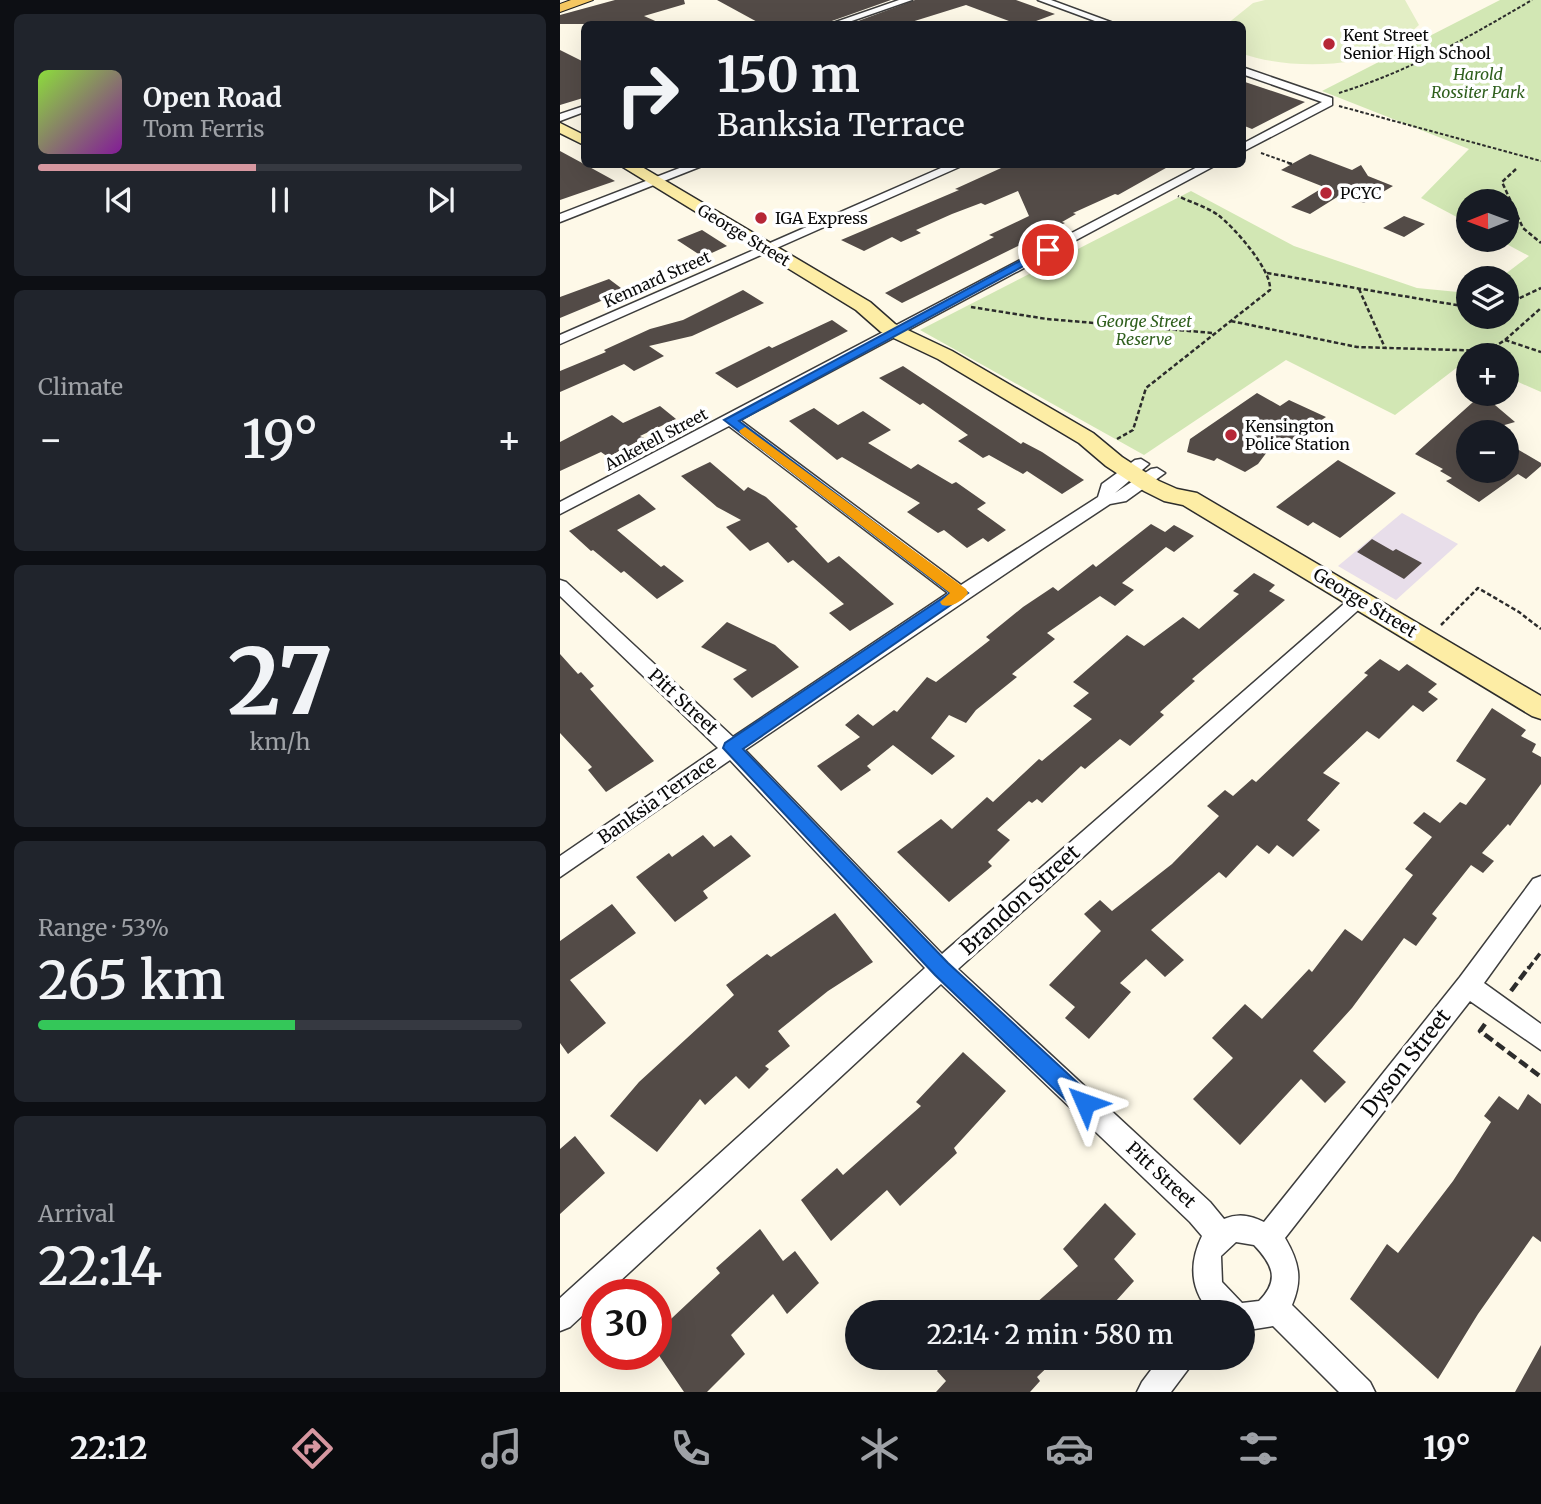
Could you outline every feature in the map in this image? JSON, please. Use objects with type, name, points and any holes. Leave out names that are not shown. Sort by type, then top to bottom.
[{"type":"main road","points":[[560,5],[568,0]]},
{"type":"main road","points":[[560,5],[586,0]]},
{"type":"main road","points":[[560,127],[581,139]]},
{"type":"main road","name":"George Street","points":[[632,168],[863,306],[867,313],[901,328],[932,350],[945,355],[1086,439],[1095,449],[1144,472],[1173,496],[1189,498],[1541,709]]},
{"type":"street","points":[[844,21],[908,0]]},
{"type":"street","points":[[1042,0],[1102,21]]},
{"type":"street","points":[[1078,21],[1090,17]]},
{"type":"street","points":[[1246,71],[1326,100]]},
{"type":"street","points":[[1246,147],[1326,100]]},
{"type":"street","points":[[560,118],[581,110]]},
{"type":"street","points":[[560,218],[692,168]]},
{"type":"street","name":"Kennard Street","points":[[560,340],[952,168]]},
{"type":"street","name":"Anketell Street","points":[[560,509],[1205,168]]},
{"type":"street","points":[[730,420],[960,593]]},
{"type":"street","name":"Banksia Terrace","points":[[560,868],[960,593],[1105,500],[1120,497],[1144,472]]},
{"type":"street","name":"Pitt Street","points":[[560,586],[731,748],[942,969],[1200,1212],[1220,1236]]},
{"type":"street","name":"Brandon Street","points":[[560,1317],[942,969],[1359,600]]},
{"type":"street","name":"Dyson Street","points":[[1268,1238],[1468,985],[1541,886]]},
{"type":"street","points":[[1468,985],[1541,1038]]},
{"type":"street","points":[[1216,1300],[1211,1291],[1206,1266],[1213,1244],[1220,1236],[1238,1228],[1249,1229],[1268,1238],[1277,1248],[1287,1273],[1283,1298],[1276,1308],[1266,1315],[1255,1316]]},
{"type":"street","points":[[1276,1308],[1360,1392]]},
{"type":"street","points":[[1152,1392],[1169,1370]]},
{"type":"path","points":[[1326,100],[1387,78],[1449,48],[1532,0]]},
{"type":"path","points":[[1326,100],[1541,161]]},
{"type":"path","points":[[1246,149],[1292,164]]},
{"type":"path","points":[[1516,169],[1502,182],[1523,228],[1541,243]]},
{"type":"path","points":[[1117,440],[1133,430],[1146,388],[1270,290],[1271,281],[1267,273],[1243,238],[1218,215],[1164,190]]},
{"type":"path","points":[[1267,273],[1456,305]]},
{"type":"path","points":[[1359,288],[1385,348]]},
{"type":"path","points":[[1519,298],[1541,288]]},
{"type":"path","points":[[955,298],[976,310],[1047,319],[1215,333]]},
{"type":"path","points":[[1231,321],[1338,345],[1488,351],[1505,340],[1541,308]]},
{"type":"path","points":[[1505,340],[1541,352]]},
{"type":"path","points":[[1440,627],[1478,588],[1519,612],[1541,629]]},
{"type":"path","points":[[1511,991],[1541,952]]},
{"type":"path","points":[[1485,1024],[1480,1031],[1541,1077]]},
{"type":"shaded area","points":[[1402,513],[1458,544],[1396,600],[1338,566]]},
{"type":"green space","points":[[1265,0],[1405,0],[1419,25],[1395,47],[1375,56],[1337,63],[1278,62],[1246,55],[1246,21],[1231,21],[1253,3]]},
{"type":"green space","name":"George Street Reserve","points":[[1500,0],[1541,0],[1541,392],[1519,382],[1519,343],[1456,343],[1456,368],[1395,415],[1286,360],[1144,455],[920,330],[1191,191],[1294,246],[1417,288],[1456,292],[1456,329],[1519,329],[1519,266],[1516,266],[1529,256],[1519,251],[1519,189],[1456,189],[1456,217],[1421,198],[1469,149],[1322,91]]},
{"type":"building","points":[[615,0],[684,0],[685,4],[644,16],[655,21],[581,21],[581,24],[560,24],[560,15]]},
{"type":"building","points":[[717,0],[891,0],[832,21],[756,21]]},
{"type":"building","points":[[915,0],[1016,0],[1055,14],[1036,21],[1009,21],[966,5],[915,21],[858,21]]},
{"type":"building","points":[[560,50],[581,60],[581,99],[560,105]]},
{"type":"building","points":[[1246,82],[1305,102],[1252,129],[1246,127]]},
{"type":"building","points":[[560,151],[581,162],[581,168],[591,168],[615,181],[560,200]]},
{"type":"building","points":[[1310,154],[1352,170],[1361,165],[1368,176],[1393,186],[1364,203],[1342,194],[1310,214],[1291,207],[1324,187],[1281,170]]},
{"type":"building","points":[[1001,168],[1166,168],[1118,195],[1073,213],[1076,214],[1062,222],[1065,223],[902,303],[885,293],[994,237],[989,235],[1029,216],[1018,191],[985,205],[981,203],[952,214],[916,230],[921,233],[901,242],[892,237],[864,251],[841,240],[959,190],[955,189]]},
{"type":"building","points":[[1404,216],[1425,224],[1404,237],[1383,228]]},
{"type":"building","points":[[702,230],[727,246],[703,257],[677,240]]},
{"type":"building","points":[[609,279],[625,291],[560,318],[560,297]]},
{"type":"building","points":[[743,290],[764,303],[692,336],[649,346],[664,356],[634,371],[624,364],[560,392],[560,371],[606,352],[604,350],[650,329],[683,320]]},
{"type":"building","points":[[832,320],[848,331],[737,388],[715,373],[769,346],[772,348]]},
{"type":"building","points":[[903,366],[1021,444],[1023,442],[1042,452],[1084,480],[1062,494],[1027,471],[1023,474],[989,455],[983,458],[958,441],[968,435],[923,403],[920,405],[879,378]]},
{"type":"building","name":"Kensington Police Station","points":[[1257,393],[1280,406],[1289,400],[1326,417],[1320,421],[1325,423],[1303,440],[1298,437],[1270,448],[1258,464],[1245,472],[1217,458],[1214,461],[1187,452],[1190,439]]},
{"type":"building","points":[[660,406],[676,419],[640,436],[644,438],[608,457],[601,452],[560,471],[560,442],[612,415],[623,423]]},
{"type":"building","points":[[1469,406],[1496,406],[1513,420],[1456,420],[1456,483],[1505,483],[1479,502],[1446,481],[1452,478],[1440,471],[1443,469],[1415,454]]},
{"type":"building","points":[[814,408],[838,425],[863,411],[891,430],[868,443],[911,469],[918,464],[952,484],[956,482],[986,503],[977,509],[1006,530],[988,542],[983,538],[967,548],[944,530],[938,533],[907,512],[920,503],[842,457],[837,460],[789,421]]},
{"type":"building","points":[[1519,450],[1541,463],[1526,479],[1519,475]]},
{"type":"building","points":[[1338,460],[1396,493],[1340,538],[1313,522],[1308,526],[1276,507]]},
{"type":"building","points":[[710,462],[744,491],[748,487],[766,497],[798,527],[795,528],[828,563],[839,556],[894,604],[850,631],[829,613],[844,604],[793,560],[788,563],[768,542],[750,551],[726,527],[741,520],[717,507],[681,476]]},
{"type":"building","points":[[639,494],[656,509],[617,530],[661,567],[664,565],[684,581],[657,599],[624,571],[621,573],[591,551],[569,531]]},
{"type":"building","points":[[1151,524],[1165,532],[1174,525],[1194,536],[1174,552],[1166,547],[1122,583],[1134,590],[1115,606],[1100,596],[1047,633],[1055,639],[1012,674],[1017,677],[976,710],[966,723],[949,715],[931,738],[955,756],[932,775],[893,745],[867,766],[871,770],[841,791],[817,766],[860,737],[845,725],[858,714],[873,726],[894,710],[897,712],[927,677],[936,682],[990,640],[986,637],[1023,607],[1053,587],[1058,591],[1093,564],[1096,567]]},
{"type":"building","points":[[1372,539],[1422,563],[1404,579],[1357,552]]},
{"type":"building","points":[[1254,573],[1275,585],[1269,591],[1285,600],[1192,679],[1195,681],[1160,712],[1164,715],[1130,746],[1120,739],[1085,769],[1081,766],[1042,803],[1037,799],[1032,803],[1029,801],[997,830],[1010,840],[988,862],[992,866],[949,902],[897,852],[941,819],[952,829],[987,797],[993,802],[1039,759],[1042,761],[1092,719],[1073,706],[1089,693],[1073,682],[1127,635],[1144,646],[1183,617],[1199,629],[1239,594],[1233,591]]},
{"type":"building","points":[[727,622],[775,645],[799,667],[752,698],[733,679],[747,670],[701,647]]},
{"type":"building","points":[[560,654],[578,674],[581,672],[594,686],[590,689],[654,761],[606,792],[588,770],[592,767],[560,733]]},
{"type":"building","points":[[1380,659],[1399,671],[1407,664],[1437,684],[1428,692],[1438,699],[1423,712],[1413,705],[1379,739],[1367,731],[1323,773],[1340,783],[1307,820],[1320,830],[1293,857],[1277,845],[1269,854],[1257,845],[1226,878],[1219,872],[1151,930],[1184,960],[1165,977],[1146,959],[1120,983],[1131,992],[1089,1039],[1065,1018],[1075,1007],[1049,985],[1101,931],[1084,914],[1100,900],[1112,911],[1172,864],[1219,816],[1207,806],[1225,790],[1233,796],[1252,779],[1256,782],[1368,675],[1364,673]]},
{"type":"building","points":[[1492,708],[1526,730],[1521,736],[1536,744],[1532,752],[1541,757],[1541,784],[1510,826],[1508,824],[1482,853],[1494,861],[1483,873],[1471,865],[1432,914],[1437,918],[1416,946],[1404,938],[1352,1008],[1313,1051],[1346,1082],[1325,1103],[1301,1079],[1240,1145],[1193,1099],[1233,1058],[1212,1038],[1245,1004],[1262,1019],[1309,969],[1312,972],[1345,929],[1362,941],[1413,875],[1405,869],[1432,837],[1413,823],[1424,812],[1440,823],[1460,802],[1466,805],[1486,779],[1456,761]]},
{"type":"building","points":[[703,835],[714,847],[731,835],[751,856],[703,891],[708,898],[675,922],[636,877],[669,853],[672,857]]},
{"type":"building","points":[[612,904],[636,933],[570,980],[606,1023],[568,1054],[560,1043],[560,941]]},
{"type":"building","points":[[835,913],[873,962],[828,991],[778,1031],[790,1046],[765,1066],[769,1069],[749,1089],[736,1076],[705,1105],[700,1099],[657,1152],[610,1116],[639,1082],[734,995],[726,985],[767,954],[771,957]]},
{"type":"building","points":[[963,1052],[1006,1091],[954,1148],[957,1153],[900,1206],[887,1190],[831,1241],[801,1200],[837,1168],[843,1175],[921,1106],[916,1102]]},
{"type":"building","points":[[1528,1094],[1541,1104],[1541,1242],[1533,1236],[1478,1314],[1438,1379],[1350,1299],[1387,1244],[1398,1253],[1453,1181],[1491,1122],[1484,1116],[1499,1096],[1518,1110]]},
{"type":"building","points":[[575,1136],[605,1173],[560,1214],[560,1149]]},
{"type":"building","points":[[1105,1203],[1136,1234],[1114,1259],[1134,1281],[1117,1300],[1040,1300],[1078,1266],[1063,1249]]},
{"type":"building","points":[[760,1229],[783,1261],[795,1251],[819,1283],[787,1314],[773,1294],[731,1335],[745,1354],[707,1392],[684,1392],[669,1370],[672,1370],[672,1318],[720,1273],[716,1268]]},
{"type":"building","points":[[1541,1345],[1541,1392],[1515,1392]]},
{"type":"building","points":[[1044,1370],[1037,1377],[1040,1381],[1030,1392],[936,1392],[946,1381],[937,1371]]},
{"type":"slow traffic","points":[[745,431],[960,593],[947,602]]},
{"type":"place","name":"Kent Street Senior High School","points":[[1329,44]]},
{"type":"place","name":"PCYC","points":[[1326,193]]},
{"type":"place","name":"IGA Express","points":[[761,218]]},
{"type":"place","name":"Kensington Police Station","points":[[1231,435]]},
{"type":"route","points":[[1048,250],[730,420],[960,593],[731,748],[942,969],[1085,1103]]},
{"type":"park label","name":"Harold Rossiter Park","points":[[1478,83]]}]
